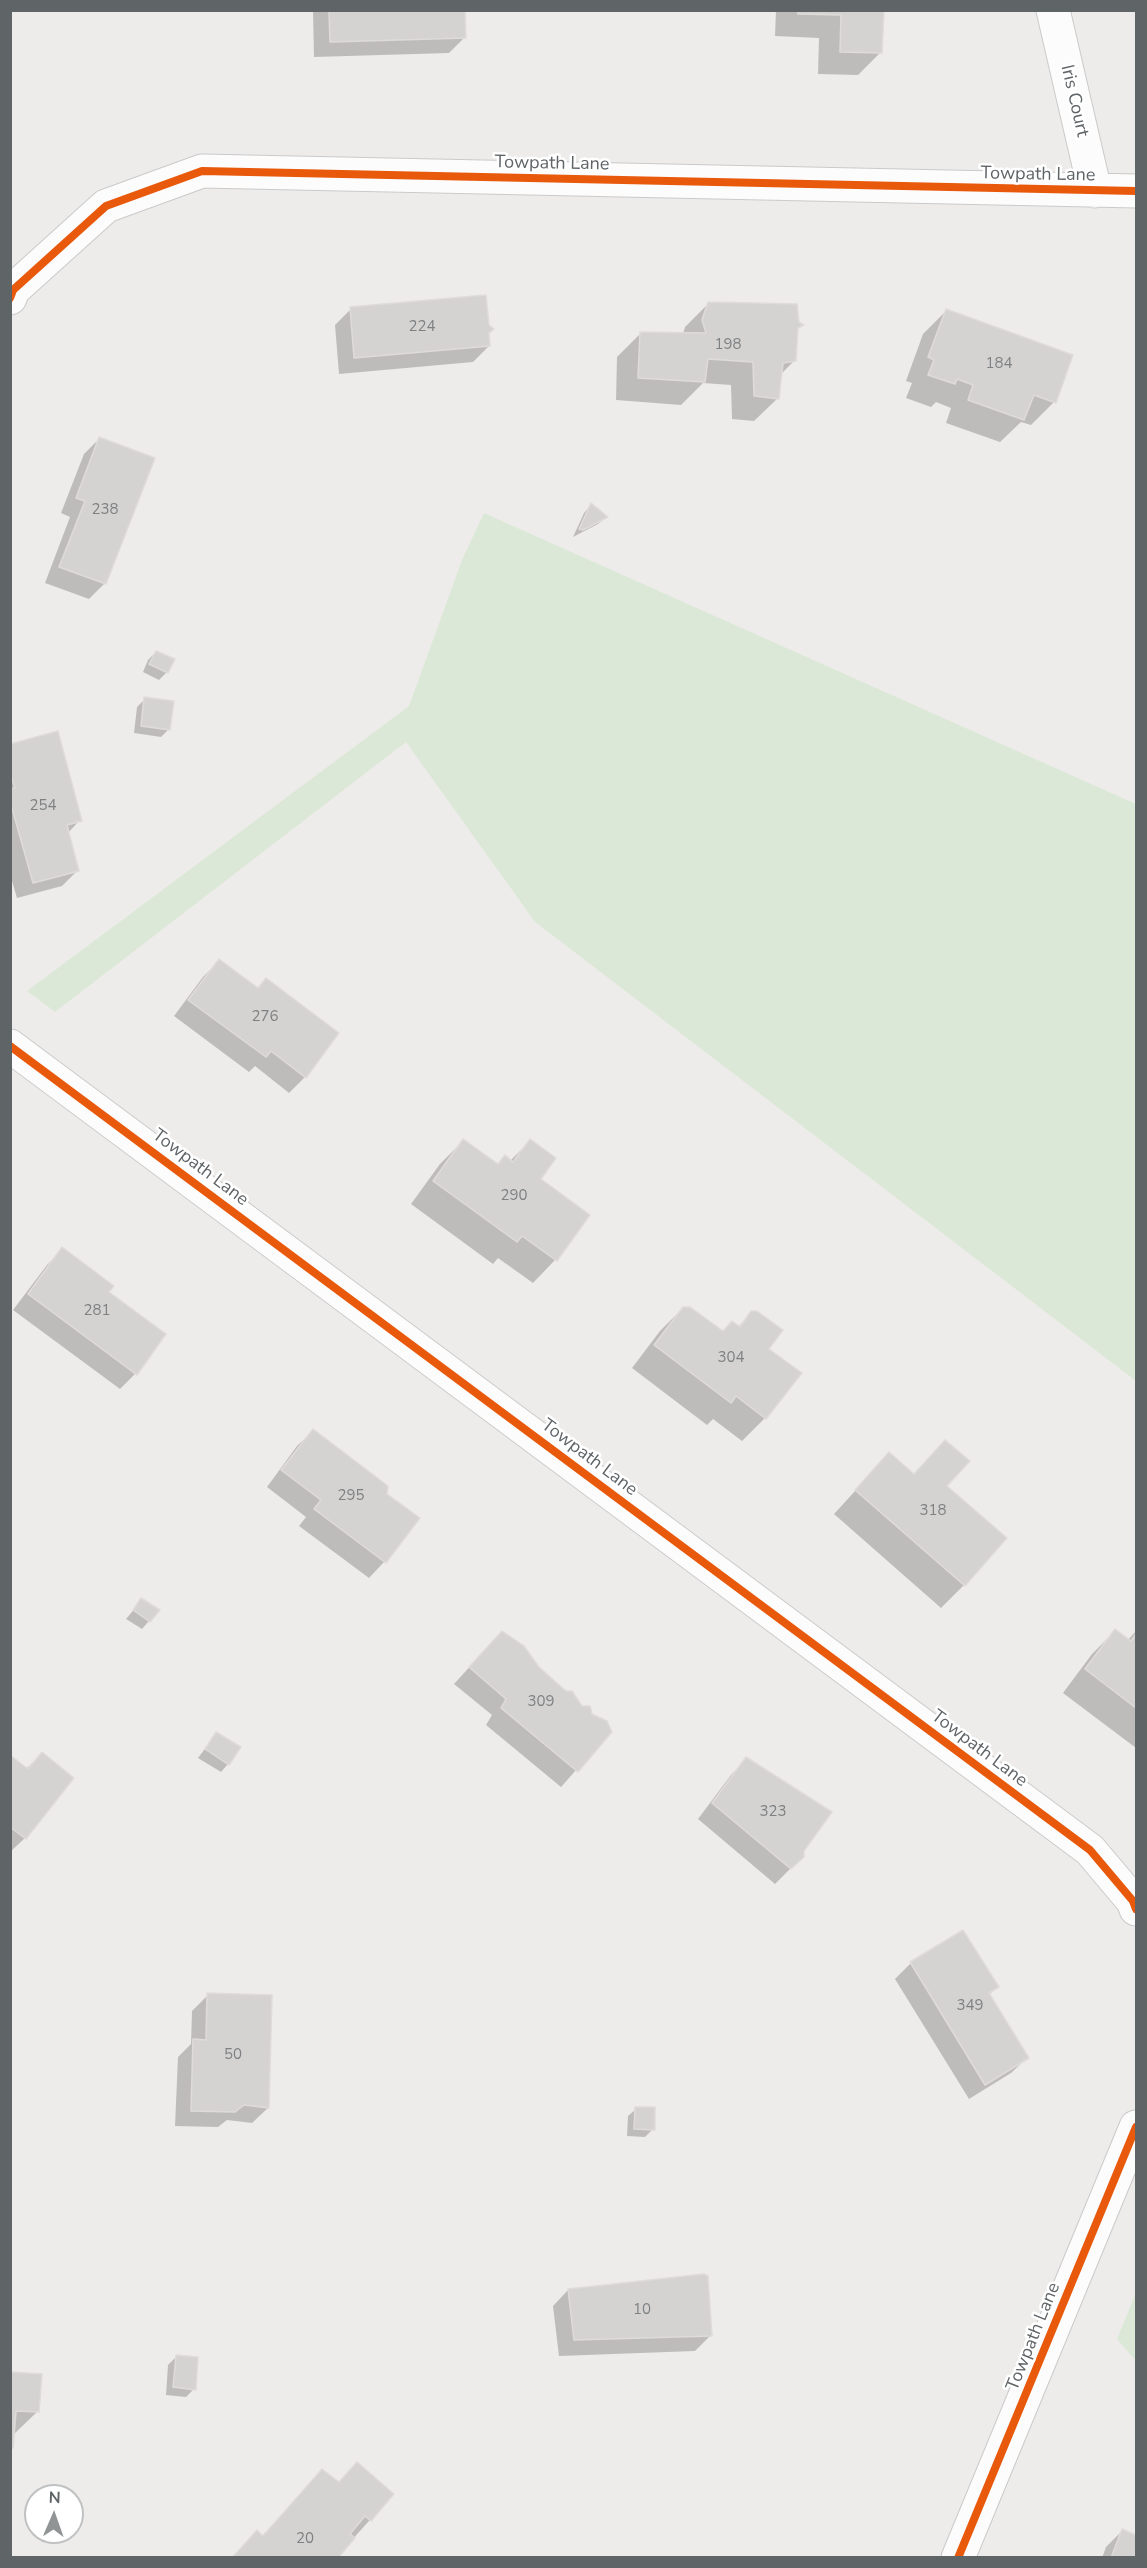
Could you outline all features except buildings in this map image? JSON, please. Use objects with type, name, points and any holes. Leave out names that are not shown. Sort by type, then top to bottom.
[{"type":"street","name":"Iris Court","points":[[1053,10],[1095,191]]},
{"type":"street","name":"Towpath Lane","points":[[10,298],[14,290],[106,206],[202,171],[1137,191]]},
{"type":"street","name":"Towpath Lane","points":[[10,1046],[1090,1850],[1133,1901],[1137,1909]]},
{"type":"street","name":"Towpath Lane","points":[[958,2558],[1137,2127]]},
{"type":"green space","points":[[484,513],[1136,804],[1136,1381],[535,922],[406,742],[55,1012],[27,991],[409,706],[462,560]]},
{"type":"green space","points":[[1135,2295],[1136,2297],[1136,2361],[1117,2339]]},
{"type":"cycle path","points":[[10,298],[13,290],[106,206],[202,171],[1136,191]]},
{"type":"cycle path","points":[[10,1046],[1090,1850],[1133,1901],[1136,1909]]},
{"type":"cycle path","points":[[958,2558],[1136,2127]]}]
